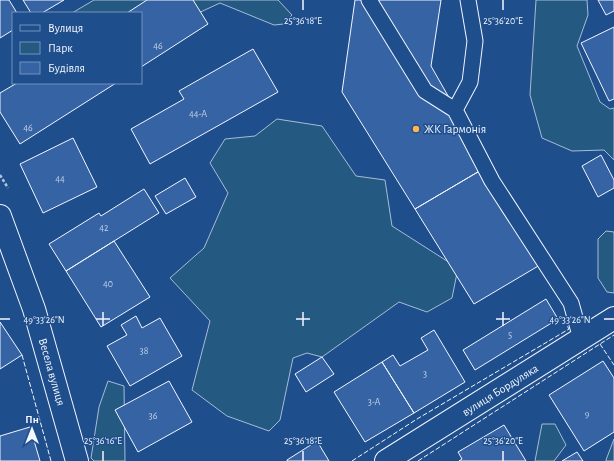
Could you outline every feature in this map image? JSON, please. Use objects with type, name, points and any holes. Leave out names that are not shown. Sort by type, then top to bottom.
[{"type":"street","name":"Весела вулиця","points":[[0,216],[34,309],[77,461]]},
{"type":"street","name":"вулиця Бордуляка","points":[[386,461],[614,318]]},
{"type":"lane","points":[[369,0],[425,91],[455,110],[492,181],[572,303],[581,339]]},
{"type":"lane","points":[[455,110],[470,82],[475,41],[468,0]]},
{"type":"green space","points":[[94,0],[278,0],[292,15],[284,24],[274,25],[220,3],[142,39],[142,12],[74,12]]},
{"type":"green space","points":[[536,0],[587,0],[588,15],[577,46],[600,102],[610,109],[614,108],[614,160],[604,150],[572,151],[542,138],[530,95]]},
{"type":"green space","points":[[277,119],[322,126],[356,176],[385,180],[392,226],[458,268],[452,298],[427,312],[399,302],[322,357],[307,353],[293,358],[280,420],[269,431],[227,416],[192,390],[210,321],[170,278],[204,248],[228,193],[210,163],[225,139],[255,136]]},
{"type":"green space","points":[[606,231],[614,232],[614,293],[607,292],[598,278],[598,239]]},
{"type":"green space","points":[[108,381],[124,386],[125,461],[94,461],[91,458],[99,407]]},
{"type":"green space","points":[[542,424],[555,424],[566,445],[554,461],[535,461]]},
{"type":"green space","points":[[614,439],[614,461],[606,461],[606,460]]},
{"type":"building","points":[[0,0],[9,0],[16,12],[12,12],[12,31],[0,38]]},
{"type":"building","points":[[23,0],[64,0],[44,12],[30,12]]},
{"type":"building","points":[[147,0],[193,0],[208,24],[142,66],[142,12],[129,12]]},
{"type":"building","name":"ЖК Гармонія","points":[[355,0],[441,0],[431,66],[488,166],[415,209],[342,92]]},
{"type":"building","points":[[598,0],[614,0],[614,11],[606,15]]},
{"type":"building","points":[[614,27],[614,99],[609,101],[581,43]]},
{"type":"building","points":[[253,49],[278,92],[150,164],[131,129],[184,99],[179,91]]},
{"type":"building","points":[[15,84],[114,84],[20,144],[0,112],[0,93]]},
{"type":"building","points":[[73,138],[97,187],[43,213],[20,164]]},
{"type":"building","points":[[601,155],[614,180],[614,188],[598,197],[582,166]]},
{"type":"building","name":"ЖК Гармонія","points":[[488,166],[545,262],[474,304],[415,209]]},
{"type":"building","points":[[185,178],[196,197],[166,214],[155,196]]},
{"type":"building","points":[[144,189],[159,213],[66,271],[49,244],[99,213],[101,216]]},
{"type":"building","points":[[114,241],[150,297],[101,327],[66,271]]},
{"type":"building","points":[[546,299],[558,319],[475,370],[463,350]]},
{"type":"building","points":[[136,316],[142,328],[160,318],[182,356],[130,386],[107,346],[127,335],[121,325]]},
{"type":"building","points":[[0,322],[22,355],[0,369]]},
{"type":"building","points":[[434,330],[465,382],[414,413],[382,362],[393,355],[400,366],[428,350],[421,338]]},
{"type":"building","points":[[322,357],[334,374],[306,392],[295,374]]},
{"type":"building","points":[[603,361],[614,378],[614,432],[584,451],[549,395]]},
{"type":"building","points":[[382,362],[414,413],[365,442],[334,392]]},
{"type":"building","points":[[169,381],[192,422],[138,452],[115,410]]},
{"type":"building","points":[[504,425],[526,461],[459,461],[462,459],[458,452]]},
{"type":"building","points":[[30,427],[40,461],[0,461],[0,436]]},
{"type":"building","points":[[317,441],[329,461],[287,461],[287,460]]},
{"type":"building","points":[[577,452],[583,461],[562,461]]},
{"type":"fence","points":[[352,461],[417,419],[569,329],[566,324]]},
{"type":"fence","points":[[418,461],[614,335]]},
{"type":"fence","points":[[600,344],[614,365]]},
{"type":"fence","points":[[22,355],[51,461]]},
{"type":"place","name":"ЖК Гармонія","points":[[416,129]]}]
